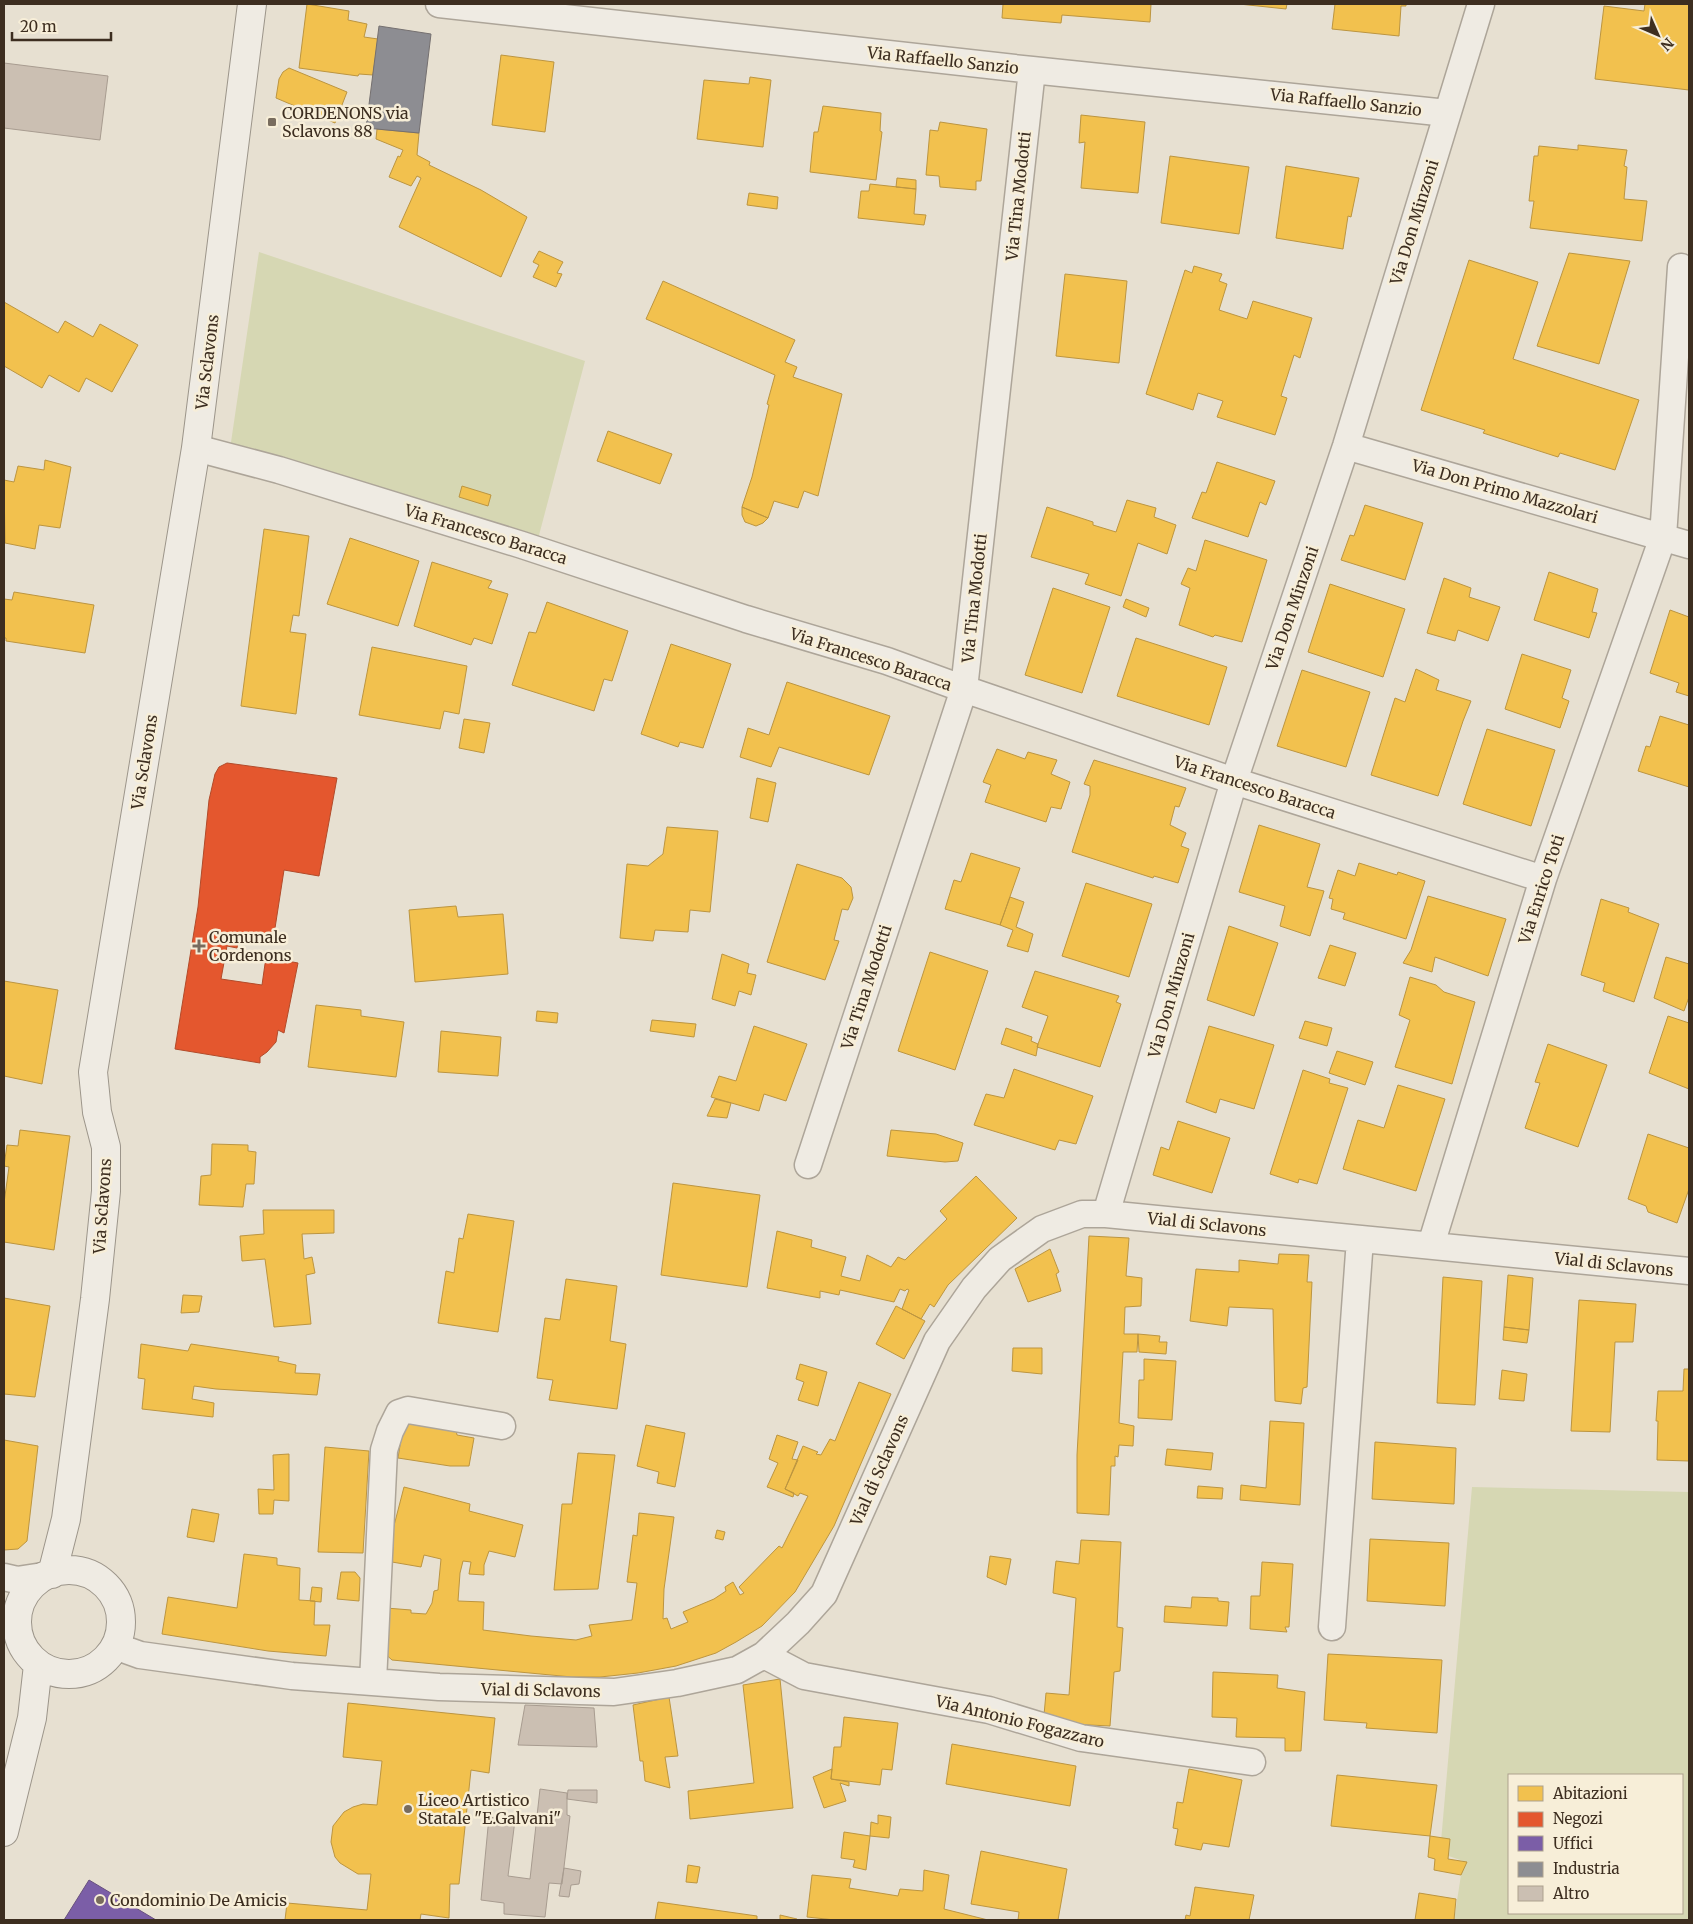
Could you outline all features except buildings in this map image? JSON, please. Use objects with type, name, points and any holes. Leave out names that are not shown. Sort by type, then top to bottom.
[{"type":"street","name":"Via Sclavons","points":[[47,1575],[66,1519],[95,1294],[106,1191],[106,1147],[97,1112],[93,1072],[196,448],[252,4]]},
{"type":"street","name":"Via Raffaello Sanzio","points":[[439,4],[1032,70],[1447,113]]},
{"type":"street","name":"Via Don Minzoni","points":[[1106,1214],[1234,781],[1346,446],[1481,4]]},
{"type":"street","name":"Via Tina Modotti","points":[[808,1165],[964,689],[1032,70]]},
{"type":"street","points":[[1663,537],[1681,267]]},
{"type":"street","name":"Via Don Primo Mazzolari","points":[[1346,446],[1689,545]]},
{"type":"street","name":"Via Francesco Baracca","points":[[196,448],[279,470],[504,539],[746,619],[887,661],[1234,781],[1543,879]]},
{"type":"street","name":"Via Enrico Toti","points":[[1431,1246],[1543,879],[1663,537]]},
{"type":"street","name":"Vial di Sclavons","points":[[115,1646],[140,1655],[292,1676],[440,1687],[614,1692],[677,1683],[737,1670],[764,1655],[798,1623],[824,1594],[937,1340],[974,1288],[1000,1259],[1042,1229],[1082,1214],[1106,1214],[1689,1272]]},
{"type":"street","points":[[1332,1627],[1360,1239]]},
{"type":"street","points":[[373,1682],[384,1450],[399,1413],[408,1410],[502,1426]]},
{"type":"street","name":"Via Sclavons","points":[[66,1519],[84,1573]]},
{"type":"street","points":[[4,1577],[18,1580],[59,1571],[75,1570],[92,1575],[105,1585],[115,1598],[120,1614],[121,1630],[115,1646],[104,1661],[89,1671],[72,1675],[54,1673],[38,1665],[17,1636],[16,1618],[21,1601],[30,1587],[47,1575]]},
{"type":"street","name":"Via Antonio Fogazzaro","points":[[764,1655],[804,1676],[989,1710],[1081,1738],[1252,1762]]},
{"type":"street","points":[[4,1832],[32,1718],[38,1665]]},
{"type":"street","points":[[32,1718],[72,1675]]},
{"type":"green space","points":[[259,252],[585,361],[538,539],[230,449]]},
{"type":"green space","points":[[1472,1487],[1689,1492],[1689,1920],[1454,1920],[1461,1875],[1466,1862],[1440,1853]]},
{"type":"place","name":"CORDENONS via Sclavons 88","points":[[272,122]]},
{"type":"place","name":"Comunale Cordenons","points":[[199,946]]},
{"type":"place","name":"Liceo Artistico Statale \"E.Galvani\"","points":[[408,1809]]},
{"type":"place","name":"Condominio De Amicis","points":[[100,1900]]}]
